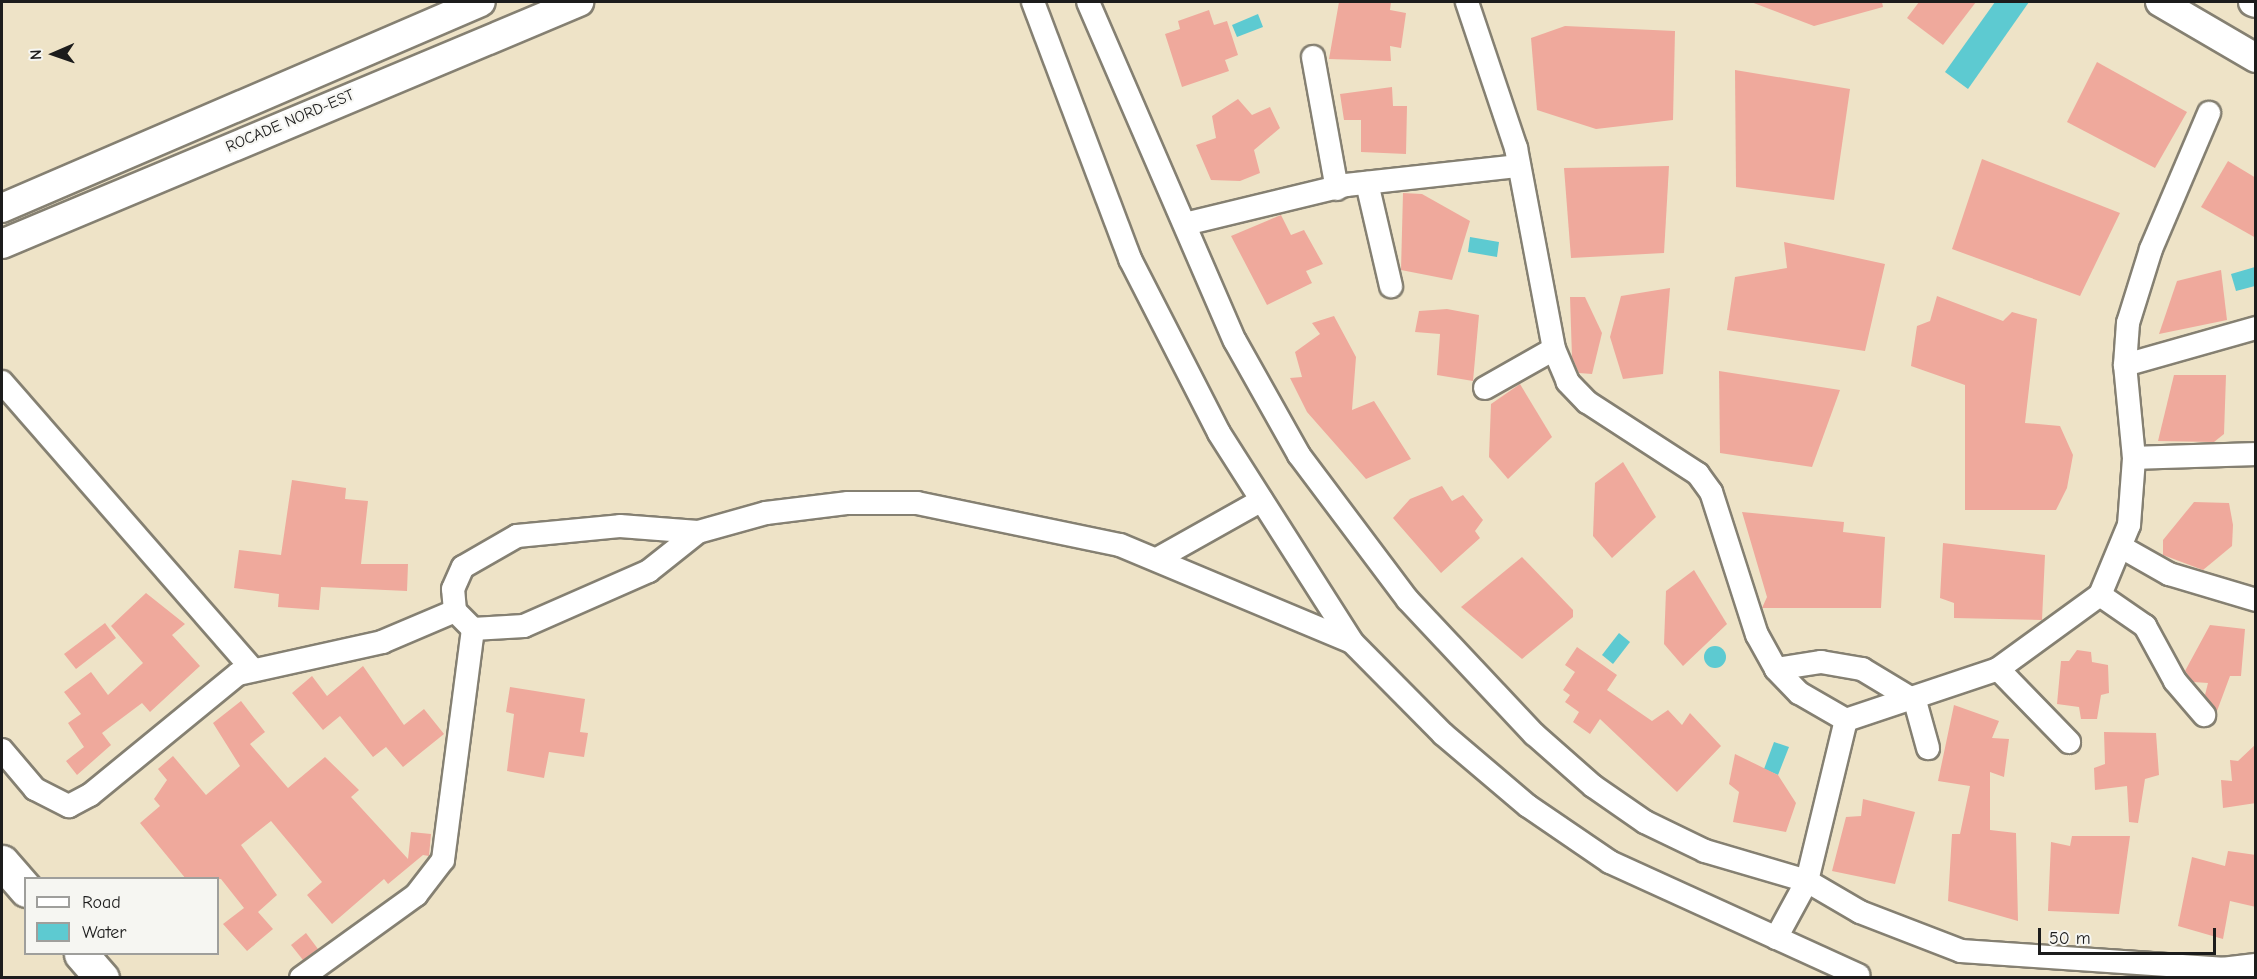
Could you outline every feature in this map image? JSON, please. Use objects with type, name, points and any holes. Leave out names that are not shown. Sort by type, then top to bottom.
[{"type":"highway","points":[[2,862],[24,888]]},
{"type":"highway","points":[[82,955],[102,978]]},
{"type":"street","name":"ROCADE NORD-EST","points":[[2,208],[481,2]]},
{"type":"street","name":"ROCADE NORD-EST","points":[[2,244],[579,2]]},
{"type":"street","points":[[1033,2],[1130,259],[1219,433],[1352,642],[1443,734],[1528,806],[1610,862],[1863,976]]},
{"type":"street","points":[[1088,2],[1235,341],[1299,455],[1408,600],[1534,734],[1645,822],[1705,851],[1807,881],[1860,912],[1961,951],[2222,969],[2256,965]]},
{"type":"street","points":[[1467,2],[1519,166],[1554,349],[1568,382],[1587,402],[1678,456],[1711,492],[1757,635],[1776,669],[1799,693],[1846,720],[1915,701],[1998,669],[2100,595],[2122,548],[2134,459],[2125,365],[2137,287],[2209,113]]},
{"type":"street","points":[[2160,2],[2256,58]]},
{"type":"street","points":[[1313,57],[1336,189]]},
{"type":"street","points":[[1185,224],[1367,183],[1519,166]]},
{"type":"street","points":[[1367,183],[1391,286]]},
{"type":"street","points":[[2125,365],[2256,328]]},
{"type":"street","points":[[1485,388],[1554,349]]},
{"type":"street","points":[[2,382],[252,670]]},
{"type":"street","points":[[2134,459],[2254,454]]},
{"type":"street","points":[[1157,559],[1262,501]]},
{"type":"street","points":[[698,532],[649,571],[566,611],[496,631],[473,629],[455,611],[453,589],[463,567],[517,536],[621,526],[698,532],[766,513],[848,503],[917,503],[1080,533],[1157,559],[1352,642]]},
{"type":"street","points":[[2122,548],[2169,574],[2256,600]]},
{"type":"street","points":[[2100,595],[2145,626],[2175,681],[2205,716]]},
{"type":"street","points":[[2,750],[35,789],[69,806],[90,795],[196,704],[252,670],[382,642],[455,611]]},
{"type":"street","points":[[301,978],[416,895],[443,860],[473,629]]},
{"type":"street","points":[[1776,669],[1840,664],[1862,669],[1915,701],[1928,748]]},
{"type":"street","points":[[1998,669],[2069,742]]},
{"type":"street","points":[[1776,938],[1807,881],[1846,720]]},
{"type":"street","points":[[1834,978],[1863,976]]},
{"type":"water","points":[[1995,2],[2029,2],[1968,89],[1945,72]]},
{"type":"water","points":[[1258,14],[1263,27],[1237,37],[1232,25]]},
{"type":"water","points":[[1470,237],[1499,242],[1497,257],[1468,252]]},
{"type":"water","points":[[2255,267],[2255,286],[2236,291],[2231,274]]},
{"type":"water","points":[[1619,633],[1630,642],[1613,664],[1602,655]]},
{"type":"water","points":[[1715,646],[1723,649],[1726,657],[1723,665],[1715,668],[1707,665],[1704,657],[1707,649]]},
{"type":"water","points":[[1774,742],[1789,747],[1778,775],[1764,769]]},
{"type":"building","points":[[1339,2],[1391,2],[1390,10],[1406,13],[1401,48],[1390,46],[1391,61],[1329,59]]},
{"type":"building","points":[[1751,2],[1882,2],[1883,7],[1814,26]]},
{"type":"building","points":[[1919,2],[1976,2],[1943,45],[1907,18]]},
{"type":"building","points":[[1209,10],[1214,25],[1227,21],[1238,55],[1225,60],[1229,71],[1182,87],[1165,34],[1180,29],[1178,21]]},
{"type":"building","points":[[1565,26],[1675,31],[1673,120],[1596,129],[1537,110],[1531,38]]},
{"type":"building","points":[[2097,62],[2187,112],[2155,168],[2067,122]]},
{"type":"building","points":[[1735,70],[1850,89],[1834,200],[1736,187]]},
{"type":"building","points":[[1392,87],[1393,106],[1407,106],[1406,154],[1361,152],[1361,120],[1344,120],[1340,94]]},
{"type":"building","points":[[1238,99],[1252,115],[1270,107],[1280,128],[1254,150],[1260,173],[1240,181],[1211,180],[1196,145],[1216,138],[1212,116]]},
{"type":"building","points":[[1982,159],[2120,213],[2080,296],[1952,249]]},
{"type":"building","points":[[2228,161],[2256,178],[2256,238],[2201,207]]},
{"type":"building","points":[[1669,166],[1664,253],[1571,258],[1564,168]]},
{"type":"building","points":[[1403,193],[1422,194],[1470,221],[1452,280],[1401,270]]},
{"type":"building","points":[[1281,215],[1291,235],[1304,230],[1323,264],[1306,271],[1312,283],[1267,305],[1231,236]]},
{"type":"building","points":[[1784,242],[1885,264],[1865,351],[1727,330],[1735,277],[1787,268]]},
{"type":"building","points":[[2221,270],[2227,320],[2159,334],[2177,281]]},
{"type":"building","points":[[1670,288],[1663,374],[1623,379],[1610,337],[1621,296]]},
{"type":"building","points":[[1937,296],[2003,321],[2012,312],[2037,319],[2025,423],[2060,426],[2073,455],[2067,488],[2056,510],[1965,510],[1965,385],[1911,366],[1917,326],[1930,321]]},
{"type":"building","points":[[1570,297],[1585,297],[1602,333],[1592,374],[1579,373],[1572,357]]},
{"type":"building","points":[[1447,309],[1479,315],[1473,381],[1437,375],[1440,334],[1415,332],[1419,311]]},
{"type":"building","points":[[1334,316],[1356,357],[1352,410],[1374,401],[1411,459],[1366,479],[1307,412],[1290,378],[1302,377],[1295,352],[1320,334],[1312,323]]},
{"type":"building","points":[[1719,371],[1840,390],[1812,467],[1720,453]]},
{"type":"building","points":[[2174,375],[2226,375],[2224,434],[2214,442],[2158,441]]},
{"type":"building","points":[[1520,384],[1552,437],[1508,479],[1489,457],[1491,404]]},
{"type":"building","points":[[1623,462],[1656,517],[1612,558],[1593,536],[1595,483]]},
{"type":"building","points":[[292,480],[346,488],[345,499],[368,501],[361,564],[408,564],[407,591],[321,587],[319,610],[278,607],[279,594],[234,588],[239,550],[281,555]]},
{"type":"building","points":[[1442,486],[1452,501],[1463,495],[1483,520],[1475,531],[1480,538],[1441,573],[1393,518],[1410,499]]},
{"type":"building","points":[[2194,502],[2229,503],[2233,525],[2232,546],[2203,570],[2163,555],[2163,540]]},
{"type":"building","points":[[1742,512],[1844,522],[1843,532],[1885,537],[1881,608],[1762,608],[1767,597]]},
{"type":"building","points":[[1943,543],[2045,555],[2042,620],[1954,618],[1954,603],[1940,598]]},
{"type":"building","points":[[1522,557],[1573,610],[1573,617],[1522,659],[1461,607]]},
{"type":"building","points":[[1694,570],[1727,624],[1683,666],[1664,644],[1666,591]]},
{"type":"building","points":[[146,593],[185,624],[172,635],[200,666],[150,712],[142,703],[102,733],[111,745],[77,775],[66,761],[84,747],[68,723],[81,714],[64,692],[91,672],[108,695],[143,663],[111,626]]},
{"type":"building","points":[[105,623],[116,638],[76,669],[64,654]]},
{"type":"building","points":[[2210,625],[2245,629],[2241,676],[2230,676],[2217,711],[2205,695],[2208,683],[2193,682],[2185,671]]},
{"type":"building","points":[[1577,647],[1617,675],[1607,690],[1652,721],[1668,710],[1682,725],[1690,713],[1721,746],[1677,792],[1600,719],[1590,734],[1573,722],[1579,712],[1565,702],[1570,695],[1563,690],[1575,672],[1565,665]]},
{"type":"building","points":[[2077,650],[2091,652],[2092,662],[2108,665],[2109,693],[2101,695],[2097,719],[2081,719],[2079,707],[2057,704],[2061,661],[2069,661]]},
{"type":"building","points":[[363,666],[404,725],[424,709],[444,734],[403,767],[386,747],[373,757],[340,716],[323,730],[292,693],[312,676],[327,696]]},
{"type":"building","points":[[510,687],[585,699],[580,732],[588,733],[584,757],[549,752],[544,778],[507,771],[514,714],[506,712]]},
{"type":"building","points":[[241,701],[265,732],[250,744],[288,788],[325,757],[359,790],[351,797],[408,859],[411,832],[431,834],[429,856],[423,855],[388,884],[384,879],[332,924],[307,895],[322,882],[271,821],[241,845],[277,895],[258,912],[273,929],[247,951],[223,924],[244,908],[221,879],[219,877],[184,877],[140,823],[160,806],[154,799],[167,780],[158,769],[173,756],[206,795],[240,766],[213,723]]},
{"type":"building","points":[[1954,705],[1999,721],[1992,738],[2009,739],[2004,777],[1990,772],[1990,830],[2016,833],[2018,921],[1948,901],[1952,834],[1960,834],[1970,786],[1938,781]]},
{"type":"building","points":[[2104,732],[2156,733],[2159,775],[2145,779],[2138,823],[2129,822],[2127,786],[2095,790],[2094,768],[2105,764]]},
{"type":"building","points":[[2256,744],[2256,803],[2223,808],[2221,780],[2232,781],[2230,760],[2238,761]]},
{"type":"building","points":[[1735,754],[1778,775],[1796,803],[1786,832],[1733,822],[1739,792],[1729,784]]},
{"type":"building","points":[[1863,799],[1915,812],[1895,884],[1832,871],[1846,817],[1861,816]]},
{"type":"building","points":[[2072,836],[2130,836],[2119,914],[2048,911],[2051,842],[2070,846]]},
{"type":"building","points":[[2228,851],[2256,855],[2256,907],[2230,901],[2223,939],[2178,926],[2192,857],[2225,866]]},
{"type":"building","points":[[306,933],[318,949],[303,960],[291,945]]}]
